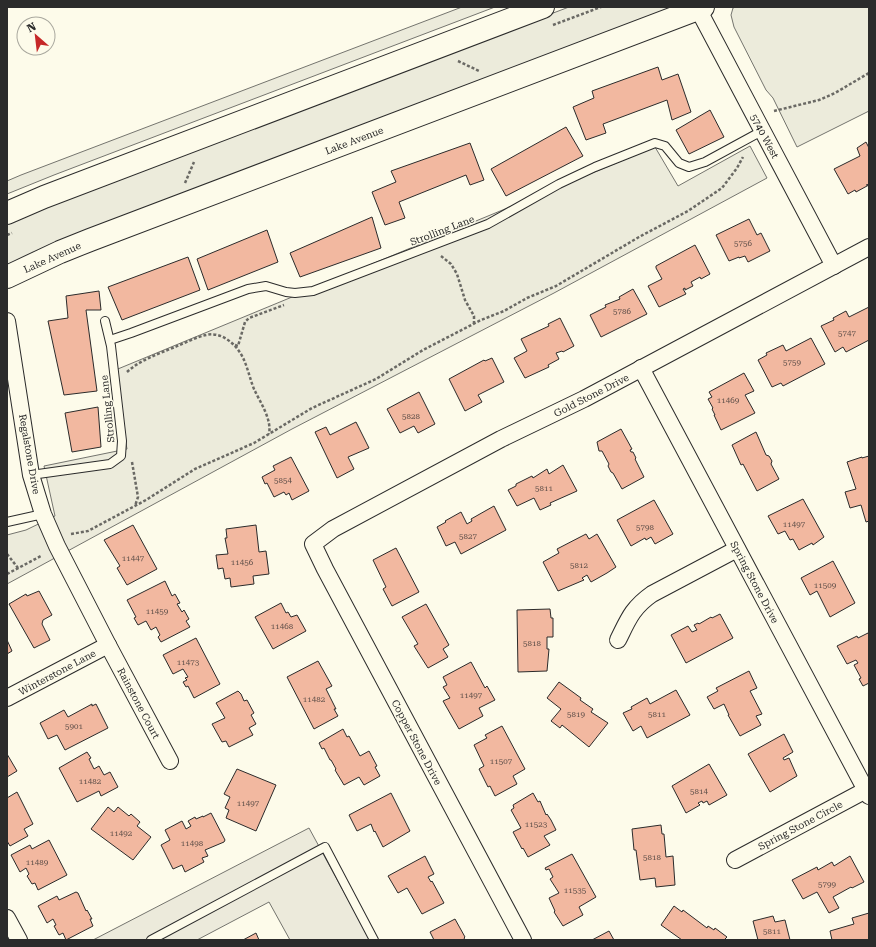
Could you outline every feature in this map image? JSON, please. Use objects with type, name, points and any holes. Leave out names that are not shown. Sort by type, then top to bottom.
[{"type":"street","points":[[7,213],[44,197],[543,7]]},
{"type":"street","name":"5740 West","points":[[699,8],[762,131],[834,266]]},
{"type":"street","name":"Lake Avenue","points":[[7,277],[54,254],[90,240],[699,8]]},
{"type":"street","name":"Gold Stone Drive","points":[[313,544],[333,529],[501,439],[584,399],[869,247]]},
{"type":"street","name":"Regalstone Drive","points":[[7,321],[31,475],[43,514],[57,546],[108,645]]},
{"type":"street","name":"Spring Stone Drive","points":[[641,368],[867,793]]},
{"type":"street","name":"Copper Stone Drive","points":[[313,544],[523,940]]},
{"type":"street","points":[[618,640],[632,613],[644,600],[652,594],[737,549]]},
{"type":"street","name":"Winterstone Lane","points":[[7,698],[108,645]]},
{"type":"street","name":"Rainstone Court","points":[[108,645],[170,761]]},
{"type":"street","name":"Spring Stone Circle","points":[[735,860],[867,793]]},
{"type":"street","points":[[7,918],[19,940]]},
{"type":"lane","name":"Strolling Lane","points":[[110,340],[248,289],[266,286],[295,293],[313,291],[488,224],[559,184],[601,164],[655,143],[665,146],[679,163],[689,167],[705,162],[762,131]]},
{"type":"lane","name":"Strolling Lane","points":[[31,475],[110,464],[121,456],[122,441],[110,340],[105,321]]},
{"type":"lane","points":[[7,522],[43,514]]},
{"type":"lane","points":[[150,940],[325,847],[374,940]]},
{"type":"path","points":[[458,61],[483,72]]},
{"type":"path","points":[[774,111],[819,100],[835,93],[869,73]]},
{"type":"path","points":[[71,534],[88,531],[146,500],[194,468],[254,443],[312,408],[376,379],[422,350],[481,320],[504,311],[527,298],[556,286],[638,238],[688,211],[722,188],[737,168],[743,156]]},
{"type":"path","points":[[184,186],[194,161]]},
{"type":"path","points":[[439,255],[451,264],[465,300],[474,316],[474,324]]},
{"type":"path","points":[[235,345],[238,346],[245,322],[249,318],[286,304]]},
{"type":"path","points":[[474,316],[481,320]]},
{"type":"path","points":[[126,373],[132,367],[149,358],[207,335],[214,334],[224,337],[235,345],[244,359],[252,384],[270,426],[269,434]]},
{"type":"path","points":[[132,458],[138,497],[134,506]]},
{"type":"path","points":[[138,497],[146,500]]},
{"type":"path","points":[[7,554],[18,568]]},
{"type":"path","points":[[7,574],[41,556]]},
{"type":"shaded area","points":[[462,7],[495,7],[7,194],[7,181],[21,175]]},
{"type":"shaded area","points":[[569,7],[676,7],[7,265],[7,223],[83,192]]},
{"type":"shaded area","points":[[869,7],[869,111],[797,147],[773,98],[766,90],[734,27],[731,15],[733,8]]},
{"type":"shaded area","points":[[750,146],[767,178],[554,293],[292,429],[7,584],[7,535],[26,530],[55,516],[44,466],[127,449],[113,371],[655,147],[678,186]]},
{"type":"shaded area","points":[[309,828],[370,940],[290,940],[269,902],[197,940],[93,940]]},
{"type":"building","points":[[658,67],[662,80],[678,74],[691,112],[672,120],[667,100],[603,124],[606,133],[586,140],[573,107],[594,98],[592,91]]},
{"type":"building","points":[[710,110],[724,137],[689,154],[676,130]]},
{"type":"building","points":[[566,127],[583,156],[506,196],[491,169]]},
{"type":"building","points":[[866,142],[869,148],[869,188],[867,184],[867,186],[856,192],[855,190],[848,194],[834,169],[860,156],[857,148]]},
{"type":"building","points":[[470,143],[484,180],[470,185],[466,175],[399,202],[405,218],[385,225],[372,192],[396,182],[391,171]]},
{"type":"building","points":[[372,217],[381,248],[300,277],[290,253]]},
{"type":"building","points":[[749,219],[757,235],[761,233],[770,251],[748,262],[745,256],[729,261],[716,235]]},
{"type":"building","points":[[267,230],[278,262],[208,290],[197,259]]},
{"type":"building","points":[[695,245],[710,274],[691,282],[693,286],[685,290],[685,288],[683,289],[686,294],[659,307],[648,286],[662,279],[656,266]]},
{"type":"building","points":[[188,257],[200,290],[122,320],[108,287]]},
{"type":"building","points":[[633,289],[647,314],[601,337],[590,315],[606,307],[605,305],[620,299],[619,297]]},
{"type":"building","points":[[99,291],[101,310],[86,310],[97,391],[64,395],[48,321],[68,318],[66,296]]},
{"type":"building","points":[[869,307],[869,340],[846,352],[843,347],[835,352],[821,326],[834,320],[833,318],[846,311],[849,317]]},
{"type":"building","points":[[560,318],[574,346],[563,352],[556,353],[559,359],[548,365],[549,367],[525,378],[514,358],[527,351],[521,339],[549,326],[548,324]]},
{"type":"building","points":[[811,338],[825,364],[783,386],[781,383],[772,387],[758,360],[767,355],[766,353],[783,345],[786,351]]},
{"type":"building","points":[[492,358],[504,382],[478,395],[482,402],[465,411],[449,379],[484,360],[485,361]]},
{"type":"building","points":[[744,373],[754,391],[745,395],[755,413],[721,430],[708,399],[712,397],[709,392]]},
{"type":"building","points":[[419,392],[435,424],[418,433],[414,426],[400,433],[387,409]]},
{"type":"building","points":[[98,407],[101,447],[72,452],[65,413]]},
{"type":"building","points":[[356,422],[369,448],[348,457],[354,469],[337,478],[315,432],[326,427],[330,435]]},
{"type":"building","points":[[621,429],[632,449],[630,450],[633,452],[644,477],[622,489],[611,472],[608,466],[609,464],[602,451],[599,451],[597,442]]},
{"type":"building","points":[[756,432],[766,455],[769,456],[772,461],[771,464],[779,479],[757,491],[743,464],[741,465],[732,445]]},
{"type":"building","points":[[869,456],[869,521],[866,522],[861,505],[850,508],[845,492],[856,489],[847,462]]},
{"type":"building","points":[[291,457],[309,491],[292,500],[289,493],[286,495],[284,492],[274,497],[267,483],[265,484],[262,477],[275,470],[273,466]]},
{"type":"building","points":[[563,465],[577,491],[550,503],[551,505],[540,510],[534,498],[517,506],[508,490],[516,486],[516,484],[532,476],[533,478],[547,469],[549,474]]},
{"type":"building","points":[[803,499],[824,537],[813,545],[812,543],[799,550],[793,539],[790,540],[785,531],[778,534],[768,516]]},
{"type":"building","points":[[654,500],[673,534],[655,544],[651,537],[646,540],[645,538],[631,546],[617,520]]},
{"type":"building","points":[[494,506],[506,530],[461,554],[455,542],[446,546],[437,527],[461,512],[467,524],[472,521],[471,519]]},
{"type":"building","points":[[133,525],[157,569],[127,585],[117,568],[120,566],[104,540]]},
{"type":"building","points":[[256,525],[259,552],[266,551],[269,574],[253,576],[254,584],[231,587],[230,578],[225,579],[223,568],[218,569],[216,555],[228,554],[225,538],[227,538],[226,529]]},
{"type":"building","points":[[586,534],[589,539],[597,534],[616,567],[591,582],[587,575],[582,578],[584,580],[558,591],[543,562],[559,553],[557,549]]},
{"type":"building","points":[[396,548],[419,592],[392,606],[383,589],[386,587],[373,560]]},
{"type":"building","points":[[833,561],[855,603],[830,617],[817,591],[810,595],[801,578]]},
{"type":"building","points":[[165,581],[172,596],[175,594],[180,603],[177,604],[182,612],[184,610],[189,619],[186,621],[190,627],[161,642],[158,637],[160,635],[156,627],[151,630],[146,621],[138,625],[134,618],[136,617],[127,600]]},
{"type":"building","points":[[39,591],[52,615],[43,620],[42,624],[50,640],[34,648],[9,604],[26,594],[27,596]]},
{"type":"building","points":[[281,603],[286,613],[288,612],[291,617],[297,615],[306,631],[273,649],[255,617]]},
{"type":"building","points":[[426,604],[449,645],[443,649],[448,657],[428,668],[414,646],[418,644],[402,617]]},
{"type":"building","points":[[550,609],[551,618],[553,618],[553,637],[547,637],[547,649],[549,649],[547,671],[518,672],[517,610]]},
{"type":"building","points":[[720,614],[733,638],[686,663],[671,635],[688,626],[692,632],[697,630],[694,625]]},
{"type":"building","points":[[868,633],[869,683],[863,686],[859,679],[861,678],[854,665],[858,663],[856,660],[847,664],[837,646],[857,636],[858,638]]},
{"type":"building","points":[[196,638],[220,684],[194,698],[188,686],[186,687],[183,682],[187,680],[185,678],[188,677],[183,669],[173,674],[163,655]]},
{"type":"building","points":[[7,640],[12,651],[7,654]]},
{"type":"building","points":[[318,661],[332,686],[326,689],[338,716],[314,729],[287,677]]},
{"type":"building","points":[[471,662],[485,688],[487,686],[495,700],[479,708],[483,716],[459,729],[443,701],[450,698],[443,687],[447,685],[443,677]]},
{"type":"building","points":[[749,671],[757,688],[750,691],[762,714],[756,716],[761,725],[740,736],[728,715],[724,704],[714,709],[707,697],[718,691],[716,688]]},
{"type":"building","points":[[559,682],[593,709],[591,712],[608,723],[589,747],[562,725],[560,728],[551,721],[561,709],[547,698]]},
{"type":"building","points":[[676,690],[690,715],[647,738],[641,726],[633,731],[623,713],[632,709],[631,707],[647,698],[650,704]]},
{"type":"building","points":[[238,691],[244,701],[247,700],[254,713],[251,715],[256,724],[249,728],[253,735],[229,747],[226,741],[222,742],[212,724],[225,718],[216,703]]},
{"type":"building","points":[[92,704],[92,706],[96,704],[108,728],[65,750],[57,735],[48,739],[40,723],[64,710],[68,717]]},
{"type":"building","points":[[502,726],[525,769],[513,776],[517,784],[495,796],[490,786],[488,787],[479,769],[484,766],[474,745],[487,738],[485,735]]},
{"type":"building","points":[[343,729],[347,737],[349,736],[360,756],[369,751],[377,766],[375,767],[380,776],[364,785],[359,777],[344,785],[324,748],[322,749],[319,743]]},
{"type":"building","points":[[784,734],[793,752],[783,758],[784,760],[789,758],[797,776],[770,792],[748,754]]},
{"type":"building","points":[[87,752],[91,758],[89,759],[94,769],[99,766],[104,775],[110,772],[118,787],[101,796],[99,791],[77,802],[59,768]]},
{"type":"building","points":[[7,754],[17,771],[7,777]]},
{"type":"building","points":[[709,764],[727,795],[709,805],[707,801],[703,803],[702,801],[698,803],[700,805],[686,813],[672,786]]},
{"type":"building","points":[[237,769],[276,785],[256,831],[226,818],[229,810],[225,808],[230,797],[224,794]]},
{"type":"building","points":[[17,792],[33,824],[24,829],[28,836],[10,846],[7,841],[7,798]]},
{"type":"building","points":[[391,793],[410,831],[383,847],[371,824],[357,831],[349,815]]},
{"type":"building","points":[[533,793],[538,802],[540,801],[546,815],[547,814],[556,830],[544,836],[550,845],[528,857],[513,832],[521,828],[511,810],[514,808],[513,805]]},
{"type":"building","points":[[108,807],[114,812],[118,807],[129,816],[131,814],[140,822],[137,826],[151,837],[133,860],[91,829]]},
{"type":"building","points":[[211,813],[225,840],[224,842],[205,850],[208,856],[202,858],[204,862],[185,872],[182,865],[173,869],[161,845],[170,840],[165,830],[182,821],[186,829],[191,826],[188,821],[195,817],[196,819]]},
{"type":"building","points":[[661,825],[662,834],[664,834],[666,857],[673,856],[675,885],[656,887],[655,878],[640,880],[636,850],[634,850],[632,829]]},
{"type":"building","points":[[49,840],[67,875],[38,890],[35,883],[32,884],[27,876],[29,874],[26,868],[20,872],[11,855],[30,845],[32,849]]},
{"type":"building","points":[[572,854],[596,897],[579,907],[583,915],[563,926],[554,912],[555,911],[549,898],[559,893],[550,879],[553,877],[549,869],[546,870],[545,868]]},
{"type":"building","points":[[425,856],[434,874],[428,877],[431,882],[432,881],[444,903],[422,914],[407,888],[398,893],[388,876]]},
{"type":"building","points":[[850,856],[864,882],[833,897],[839,908],[829,913],[817,892],[803,899],[792,880],[817,867],[818,870],[832,862],[834,866]]},
{"type":"building","points":[[76,892],[78,893],[86,911],[87,910],[92,919],[90,919],[93,926],[66,940],[63,933],[59,935],[54,926],[56,925],[53,919],[47,923],[38,906],[57,896],[59,900]]},
{"type":"building","points":[[674,906],[682,912],[683,910],[707,928],[708,926],[714,930],[715,928],[727,937],[724,940],[682,940],[661,925]]},
{"type":"building","points":[[869,913],[869,940],[832,940],[830,931],[854,924],[852,918]]},
{"type":"building","points":[[773,916],[775,922],[785,920],[790,940],[758,940],[753,921]]},
{"type":"building","points":[[455,919],[465,937],[465,940],[434,940],[430,932]]},
{"type":"building","points":[[609,931],[614,940],[592,940]]},
{"type":"building","points":[[256,933],[259,940],[243,940]]}]
